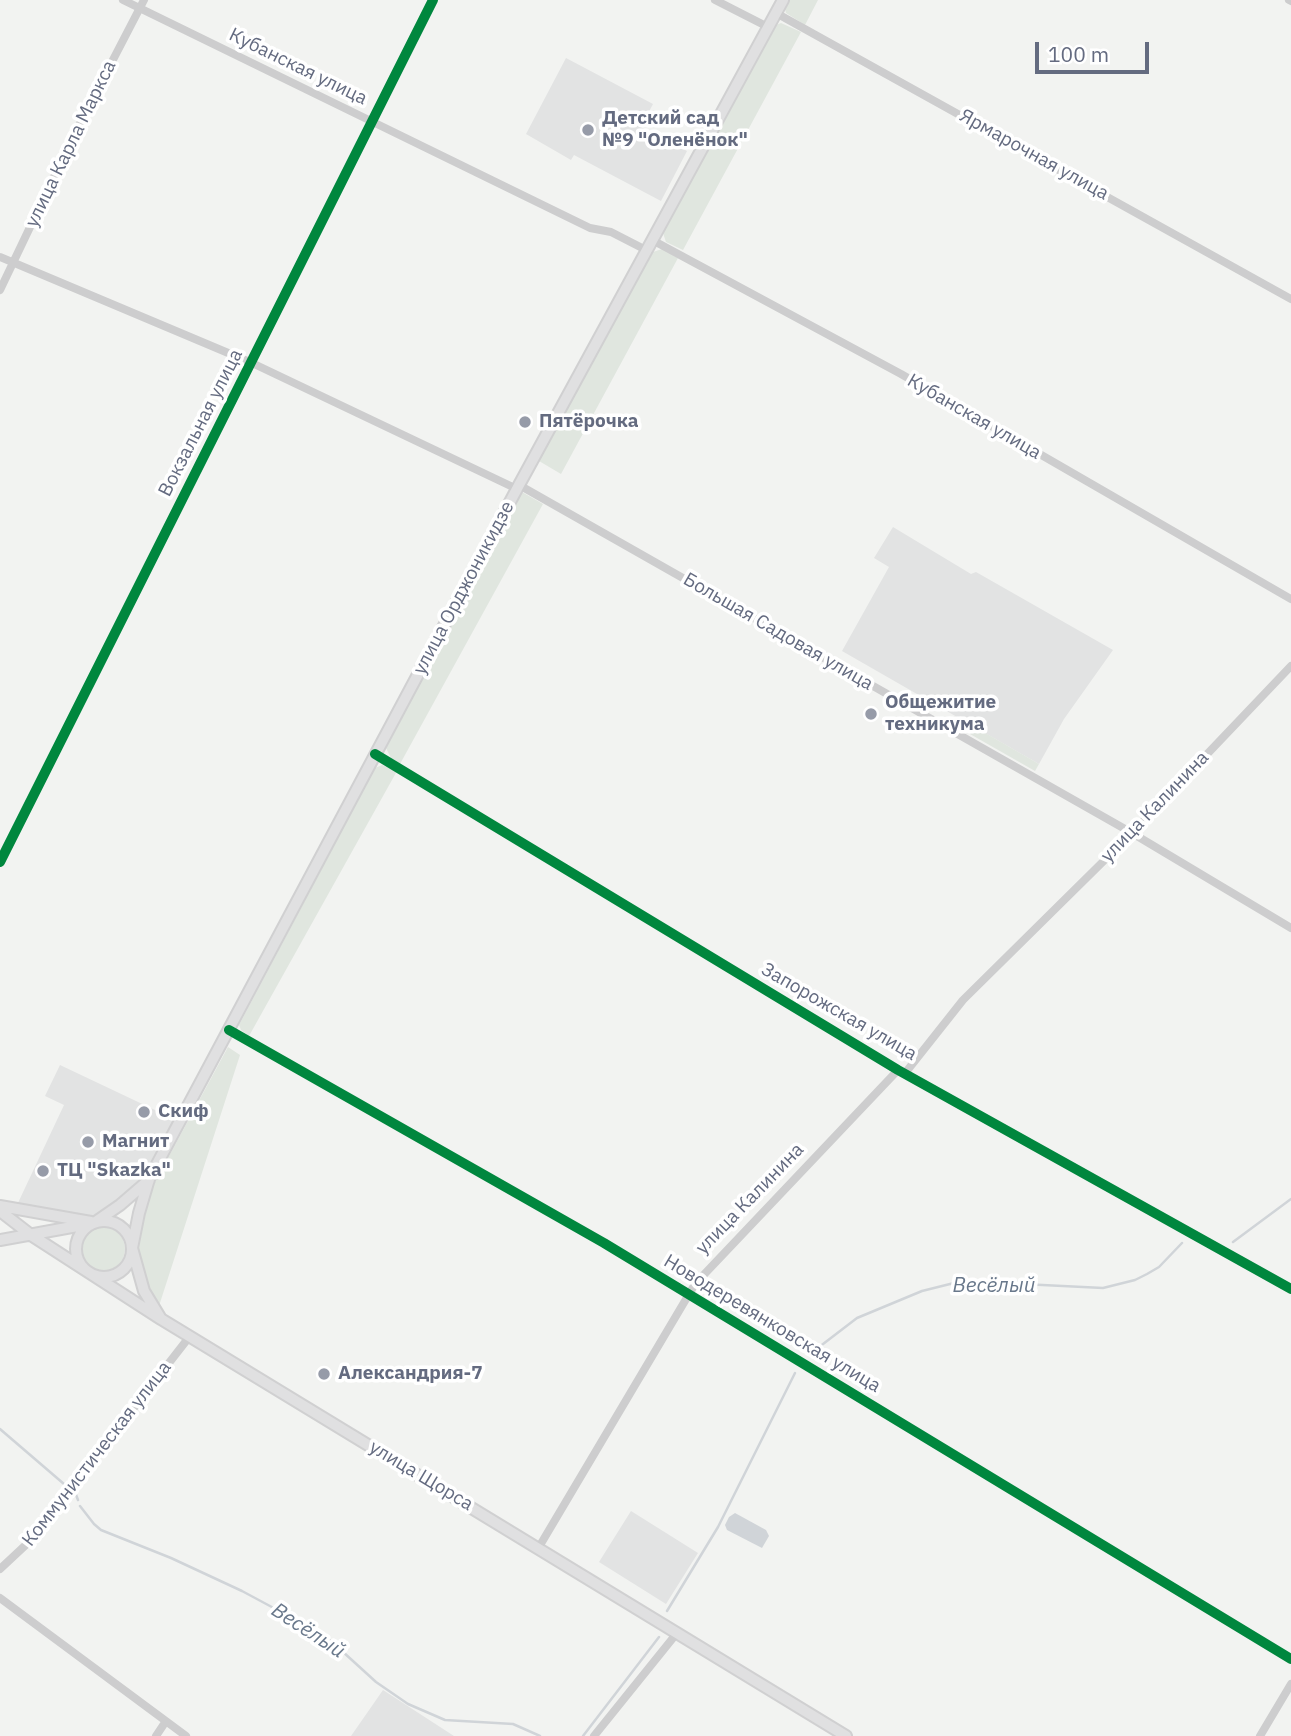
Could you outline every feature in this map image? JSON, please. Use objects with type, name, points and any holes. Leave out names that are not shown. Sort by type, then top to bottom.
[{"type":"main road","name":"улица Орджоникидзе","points":[[149,1179],[518,487],[783,0]]},
{"type":"main road","points":[[149,1179],[130,1261],[118,1274],[101,1278],[89,1273],[79,1263],[76,1244],[82,1231],[120,1205],[149,1179]]},
{"type":"main road","points":[[0,1206],[94,1223]]},
{"type":"main road","name":"улица Щорса","points":[[0,1211],[31,1235],[161,1319],[846,1736]]},
{"type":"main road","points":[[0,1240],[106,1221],[118,1224],[129,1236],[144,1290],[161,1319]]},
{"type":"street","name":"Кубанская улица","points":[[123,0],[142,4],[372,122],[590,228],[611,232],[651,246],[901,374],[1291,599]]},
{"type":"street","name":"Вокзальная улица","points":[[0,862],[433,0]]},
{"type":"street","points":[[715,0],[768,27]]},
{"type":"street","name":"улица Карла Маркса","points":[[0,290],[74,135],[142,4]]},
{"type":"street","name":"Ярмарочная улица","points":[[776,13],[1291,299]]},
{"type":"street","name":"Большая Садовая улица","points":[[0,257],[251,363],[518,487],[1132,833],[1291,928]]},
{"type":"street","name":"улица Калинина","points":[[539,1547],[700,1277],[902,1071],[963,1000],[1132,833],[1291,666]]},
{"type":"street","name":"Запорожская улица","points":[[375,754],[902,1071],[1291,1289]]},
{"type":"street","name":"Новодеревянковская улица","points":[[229,1030],[604,1243],[1291,1659]]},
{"type":"street","name":"Коммунистическая улица","points":[[0,1569],[30,1541],[190,1336]]},
{"type":"street","points":[[0,1598],[186,1736]]},
{"type":"street","points":[[594,1736],[677,1633]]},
{"type":"street","points":[[1260,1736],[1291,1684]]},
{"type":"street","points":[[156,1736],[166,1721]]},
{"type":"shaded area","points":[[789,0],[818,0],[805,25],[786,13]]},
{"type":"shaded area","points":[[781,23],[801,32],[683,250],[666,242],[663,233],[776,25]]},
{"type":"shaded area","name":"Детский сад №9 \"Оленёнок\"","points":[[566,58],[653,104],[641,127],[687,151],[661,201],[574,155],[571,160],[526,134]]},
{"type":"shaded area","points":[[662,249],[678,258],[561,474],[539,461],[653,252]]},
{"type":"shaded area","points":[[522,492],[543,504],[400,764],[391,758],[386,748]]},
{"type":"shaded area","points":[[893,527],[971,574],[976,572],[1113,650],[1064,719],[1039,764],[842,651],[889,567],[874,558]]},
{"type":"shaded area","points":[[975,727],[1039,764],[1035,771],[970,734]]},
{"type":"shaded area","points":[[382,765],[397,771],[249,1036],[239,1025],[375,768]]},
{"type":"shaded area","points":[[228,1047],[240,1055],[158,1309],[140,1266],[138,1248],[145,1204]]},
{"type":"shaded area","points":[[60,1065],[174,1119],[141,1179],[117,1202],[91,1220],[17,1205],[64,1105],[45,1096]]},
{"type":"shaded area","points":[[103,1227],[119,1233],[125,1249],[119,1265],[103,1271],[87,1265],[81,1249],[87,1233]]},
{"type":"shaded area","points":[[631,1511],[698,1553],[666,1604],[599,1562]]},
{"type":"shaded area","points":[[735,1513],[766,1530],[769,1536],[762,1548],[727,1530],[725,1525]]},
{"type":"shaded area","points":[[383,1690],[454,1736],[351,1736]]},
{"type":"waterway","name":"Весёлый","points":[[1233,1242],[1291,1199]]},
{"type":"waterway","name":"Весёлый","points":[[810,1354],[857,1318],[922,1291],[962,1281],[1103,1288],[1147,1274],[1159,1267],[1182,1243]]},
{"type":"waterway","name":"Весёлый","points":[[667,1611],[718,1527],[795,1373]]},
{"type":"waterway","name":"Весёлый","points":[[0,1429],[64,1484]]},
{"type":"waterway","name":"Весёлый","points":[[75,1492],[78,1500]]},
{"type":"waterway","name":"Весёлый","points":[[80,1506],[101,1530],[242,1591],[309,1627],[331,1641],[376,1682],[408,1704],[445,1720],[513,1724],[540,1736]]},
{"type":"waterway","name":"Весёлый","points":[[583,1736],[659,1637]]},
{"type":"cycle path","points":[[0,862],[433,0]]},
{"type":"cycle path","points":[[375,754],[898,1070],[1291,1289]]},
{"type":"cycle path","points":[[229,1030],[604,1243],[1291,1659]]},
{"type":"place","name":"Детский сад №9 \"Оленёнок\"","points":[[588,130]]},
{"type":"place","name":"Пятёрочка","points":[[525,422]]},
{"type":"place","name":"Общежитие техникума","points":[[871,714]]},
{"type":"place","name":"Скиф","points":[[144,1112]]},
{"type":"place","name":"Магнит","points":[[88,1142]]},
{"type":"place","name":"ТЦ \"Skazka\"","points":[[43,1171]]},
{"type":"place","name":"Александрия-7","points":[[324,1374]]}]
